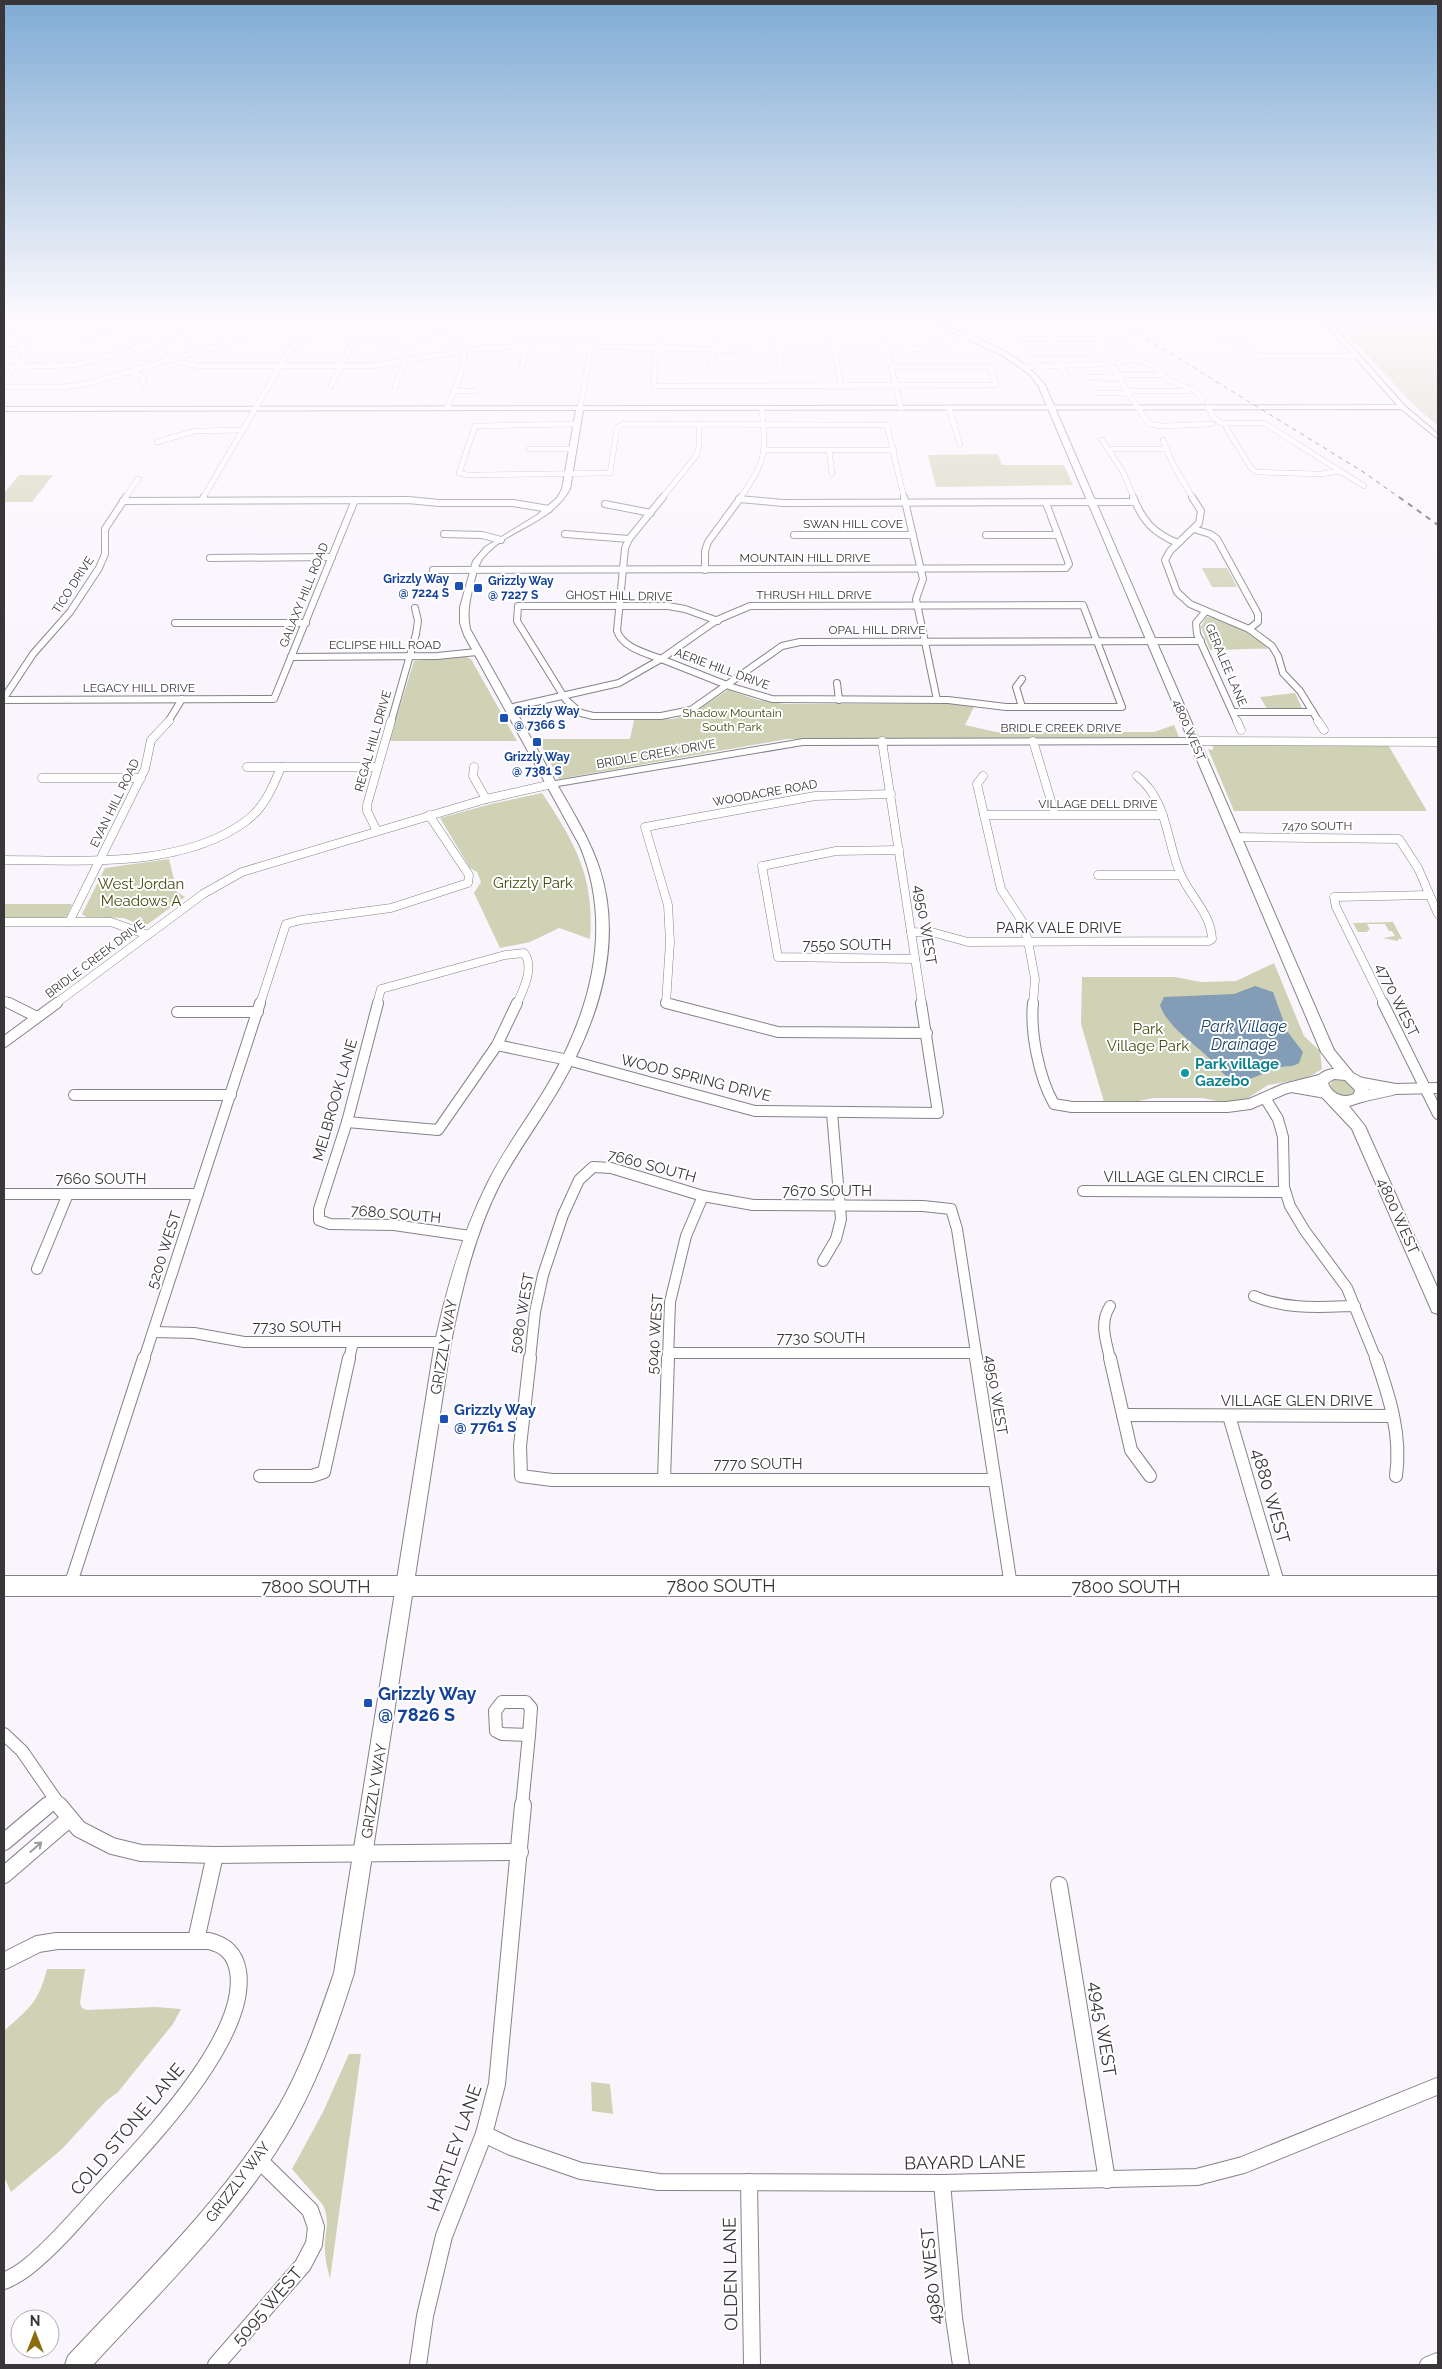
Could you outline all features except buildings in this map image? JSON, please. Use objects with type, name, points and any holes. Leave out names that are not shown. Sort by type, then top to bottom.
[{"type":"main road","name":"4800 WEST","points":[[1061,431],[1328,1052],[1362,1090],[1359,1099],[1358,1126]]},
{"type":"main road","name":"4800 WEST","points":[[1328,1052],[1327,1086],[1358,1126],[1438,1307]]},
{"type":"main road","points":[[1352,1079],[1337,1074],[1327,1086],[1347,1102],[1359,1099]]},
{"type":"main road","name":"7800 SOUTH","points":[[4,1586],[1438,1586]]},
{"type":"street","points":[[157,442],[195,431],[216,431]]},
{"type":"street","points":[[202,500],[243,431]]},
{"type":"street","points":[[474,431],[460,474],[606,474],[612,472],[617,431]]},
{"type":"street","name":"GRIZZLY WAY","points":[[77,2365],[201,2230],[258,2159],[287,2113],[319,2048],[344,1973],[443,1342],[458,1272],[470,1236],[495,1182],[568,1060],[584,1025],[595,993],[603,946],[603,915],[594,869],[588,853],[552,784],[478,652],[463,620],[464,607],[473,570],[479,557],[549,509],[563,497],[569,474],[576,431]]},
{"type":"street","name":"AERIE HILL DRIVE","points":[[699,431],[699,446],[696,456],[629,539],[625,548],[617,631],[620,639],[627,644],[662,659],[772,699],[962,700],[994,707],[1122,707],[1096,641]]},
{"type":"street","points":[[705,570],[705,551],[708,542],[760,469],[765,450],[764,431]]},
{"type":"street","points":[[890,431],[921,569],[923,581],[916,594],[917,605],[937,700]]},
{"type":"street","points":[[956,431],[960,444]]},
{"type":"street","points":[[1224,431],[1251,468],[1257,472],[1321,474],[1341,471]]},
{"type":"street","points":[[1275,431],[1364,486]]},
{"type":"street","points":[[1102,440],[1124,475],[1143,521],[1151,531],[1178,543]]},
{"type":"street","points":[[1163,440],[1171,463],[1201,511],[1199,523],[1167,555],[1167,569],[1180,596],[1205,612],[1249,629],[1272,646],[1278,656],[1283,673],[1300,691],[1324,730]]},
{"type":"street","points":[[529,448],[573,448]]},
{"type":"street","points":[[1108,449],[1167,449]]},
{"type":"street","points":[[765,450],[894,450]]},
{"type":"street","points":[[829,450],[832,473]]},
{"type":"street","name":"TICO DRIVE","points":[[4,699],[33,654],[70,612],[99,568],[105,554],[105,529],[138,479]]},
{"type":"street","points":[[739,499],[783,503],[1135,502]]},
{"type":"street","points":[[122,501],[356,500],[513,503],[549,509]]},
{"type":"street","name":"GALAXY HILL ROAD","points":[[274,699],[356,500]]},
{"type":"street","name":"MOUNTAIN HILL DRIVE","points":[[433,570],[1066,568],[1070,564],[1046,503]]},
{"type":"street","points":[[605,504],[614,508],[651,513]]},
{"type":"street","points":[[1194,529],[1210,534],[1217,539],[1258,614],[1258,622],[1249,629]]},
{"type":"street","points":[[444,534],[482,535],[502,540]]},
{"type":"street","points":[[566,534],[629,539]]},
{"type":"street","points":[[986,535],[1058,534]]},
{"type":"street","name":"SWAN HILL COVE","points":[[794,535],[913,535]]},
{"type":"street","points":[[210,558],[332,557]]},
{"type":"street","name":"THRUSH HILL DRIVE","points":[[509,708],[619,683],[662,659],[736,610],[750,606],[1083,605],[1096,641]]},
{"type":"street","name":"GHOST HILL DRIVE","points":[[564,697],[517,621],[518,606],[673,606],[718,621]]},
{"type":"street","name":"REGAL HILL DRIVE","points":[[377,831],[366,805],[418,627],[415,608]]},
{"type":"street","name":"GERALEE LANE","points":[[1205,612],[1196,623],[1201,640],[1241,730]]},
{"type":"street","points":[[175,623],[306,622]]},
{"type":"street","name":"OPAL HILL DRIVE","points":[[564,697],[575,710],[601,716],[672,716],[691,710],[782,646],[792,643],[1201,640]]},
{"type":"street","name":"ECLIPSE HILL ROAD","points":[[291,657],[446,656],[478,652]]},
{"type":"street","points":[[1022,679],[1016,687],[1022,707]]},
{"type":"street","points":[[837,683],[839,700]]},
{"type":"street","name":"LEGACY HILL DRIVE","points":[[4,699],[274,699]]},
{"type":"street","name":"EVAN HILL ROAD","points":[[69,922],[141,778],[148,760],[151,740],[171,719],[182,699]]},
{"type":"street","points":[[1234,712],[1313,712]]},
{"type":"street","name":"BRIDLE CREEK DRIVE","points":[[4,1042],[208,891],[242,872],[429,815],[486,799],[552,784],[787,744],[823,741],[1438,742]]},
{"type":"street","name":"4950 WEST","points":[[882,741],[938,1113]]},
{"type":"street","points":[[1033,741],[1055,814]]},
{"type":"street","points":[[247,767],[378,767]]},
{"type":"street","points":[[4,860],[100,859],[161,855],[194,846],[222,835],[244,821],[261,806],[272,789],[281,767]]},
{"type":"street","points":[[474,767],[473,776],[486,799]]},
{"type":"street","points":[[983,776],[977,784],[1001,889],[1022,921],[1028,941],[1035,980],[1032,1024],[1047,1092],[1054,1104],[1072,1108],[1227,1107],[1250,1104],[1291,1087],[1327,1086]]},
{"type":"street","points":[[1137,776],[1148,784],[1163,815]]},
{"type":"street","points":[[42,778],[141,778]]},
{"type":"street","name":"WOODACRE ROAD","points":[[891,794],[815,796],[661,822],[645,827],[659,868],[668,906],[671,950],[666,1003],[778,1032],[927,1033]]},
{"type":"street","name":"5200 WEST","points":[[70,1586],[286,924],[302,920],[391,908],[468,883],[469,875],[429,815]]},
{"type":"street","name":"VILLAGE DELL DRIVE","points":[[984,815],[1163,815],[1180,875],[1204,914],[1212,936],[1209,941]]},
{"type":"street","name":"7470 SOUTH","points":[[1236,838],[1398,839],[1418,868],[1429,895]]},
{"type":"street","name":"7550 SOUTH","points":[[899,850],[836,851],[762,866],[778,957],[916,959]]},
{"type":"street","points":[[1098,875],[1180,875]]},
{"type":"street","points":[[1429,895],[1438,914]]},
{"type":"street","name":"4770 WEST","points":[[1429,895],[1334,896],[1336,907],[1438,1114]]},
{"type":"street","points":[[4,922],[117,923],[148,935]]},
{"type":"street","name":"PARK VALE DRIVE","points":[[912,932],[935,932],[960,941],[1209,941]]},
{"type":"street","name":"MELBROOK LANE","points":[[319,1220],[322,1198],[347,1122],[381,989],[504,955],[524,953],[528,959],[528,967],[523,985],[514,1010],[497,1045]]},
{"type":"street","points":[[4,1000],[37,1018]]},
{"type":"street","points":[[177,1012],[258,1012]]},
{"type":"street","points":[[347,1122],[438,1130],[497,1045]]},
{"type":"street","name":"WOOD SPRING DRIVE","points":[[497,1045],[568,1060],[755,1110],[832,1113],[938,1113]]},
{"type":"street","points":[[1352,1079],[1395,1088],[1438,1088]]},
{"type":"street","points":[[1291,1087],[1327,1086]]},
{"type":"street","points":[[1359,1099],[1395,1088]]},
{"type":"street","points":[[74,1095],[231,1095]]},
{"type":"street","name":"VILLAGE GLEN DRIVE","points":[[1123,1416],[1392,1416],[1385,1385],[1355,1306],[1340,1276],[1297,1219],[1285,1192],[1284,1141],[1276,1114],[1265,1098]]},
{"type":"street","points":[[823,1260],[836,1239],[840,1219],[832,1113]]},
{"type":"street","name":"7660 SOUTH","points":[[593,1167],[612,1168],[703,1196]]},
{"type":"street","name":"5080 WEST","points":[[521,1476],[521,1436],[535,1312],[543,1275],[567,1207],[579,1180],[593,1167]]},
{"type":"street","name":"VILLAGE GLEN CIRCLE","points":[[1083,1191],[1285,1192]]},
{"type":"street","name":"7660 SOUTH","points":[[4,1194],[198,1194]]},
{"type":"street","points":[[37,1269],[68,1194]]},
{"type":"street","name":"7670 SOUTH","points":[[703,1196],[753,1205],[923,1206],[951,1210]]},
{"type":"street","name":"5040 WEST","points":[[664,1480],[670,1302],[676,1268],[686,1236],[703,1196]]},
{"type":"street","name":"4950 WEST","points":[[951,1210],[957,1229],[1011,1586]]},
{"type":"street","name":"7680 SOUTH","points":[[319,1220],[330,1224],[394,1226],[470,1236]]},
{"type":"street","points":[[1254,1296],[1266,1302],[1283,1306],[1355,1306]]},
{"type":"street","points":[[1110,1306],[1104,1315],[1103,1328],[1123,1416],[1131,1450],[1150,1476]]},
{"type":"street","name":"7730 SOUTH","points":[[153,1332],[194,1333],[244,1342],[443,1342]]},
{"type":"street","points":[[260,1476],[312,1476],[324,1472],[353,1342]]},
{"type":"street","name":"7730 SOUTH","points":[[668,1353],[975,1353]]},
{"type":"street","name":"4880 WEST","points":[[1229,1416],[1279,1586]]},
{"type":"street","points":[[1392,1416],[1400,1454],[1396,1476]]},
{"type":"street","name":"7770 SOUTH","points":[[521,1476],[552,1480],[994,1480]]},
{"type":"street","points":[[4,1734],[22,1751],[69,1819],[89,1835],[126,1850],[158,1854],[215,1855],[520,1852]]},
{"type":"street","name":"HARTLEY LANE","points":[[418,2365],[426,2307],[442,2245],[484,2134],[499,2072],[530,1735]]},
{"type":"street","points":[[4,1842],[54,1799]]},
{"type":"street","points":[[4,1875],[69,1819]]},
{"type":"street","points":[[196,1940],[215,1855]]},
{"type":"street","name":"4945 WEST","points":[[1058,1885],[1107,2180]]},
{"type":"street","name":"COLD STONE LANE","points":[[4,1961],[27,1949],[50,1942],[209,1941],[222,1945],[233,1955],[241,1980],[237,2000],[216,2050],[168,2117],[126,2165],[33,2262],[19,2275],[4,2281]]},
{"type":"street","name":"BAYARD LANE","points":[[484,2134],[534,2156],[606,2176],[658,2182],[942,2183],[1197,2178],[1243,2165],[1438,2086]]},
{"type":"street","name":"5095 WEST","points":[[216,2365],[303,2265],[314,2244],[316,2226],[310,2210],[258,2159]]},
{"type":"street","name":"OLDEN LANE","points":[[749,2182],[752,2365]]},
{"type":"street","name":"4980 WEST","points":[[942,2183],[954,2318],[961,2365]]},
{"type":"street","points":[[1428,2365],[1438,2360]]},
{"type":"green space","points":[[998,454],[1002,465],[1064,465],[1073,485],[936,487],[928,455]]},
{"type":"green space","points":[[19,475],[53,475],[32,502],[4,502],[4,493]]},
{"type":"green space","points":[[1202,568],[1227,568],[1237,587],[1212,587]]},
{"type":"green space","points":[[1206,617],[1221,620],[1239,628],[1268,649],[1210,650],[1201,627]]},
{"type":"green space","points":[[464,656],[471,659],[517,741],[389,741],[414,661]]},
{"type":"green space","name":"Shadow Mountain South Park","points":[[728,690],[758,700],[784,704],[956,704],[974,707],[965,725],[996,732],[1154,732],[1174,725],[1179,737],[787,739],[559,779],[538,739],[630,739],[634,720],[673,719],[691,714]]},
{"type":"green space","points":[[1295,693],[1302,708],[1267,709],[1260,697]]},
{"type":"green space","points":[[1388,745],[1427,811],[1234,811],[1208,749],[1212,750],[1214,747],[1211,746]]},
{"type":"green space","name":"Grizzly Park","points":[[542,793],[573,845],[586,879],[591,917],[590,939],[559,928],[530,942],[500,948],[474,893],[481,882],[477,872],[470,868],[440,818]]},
{"type":"green space","name":"West Jordan Meadows A","points":[[169,859],[177,892],[185,897],[148,924],[140,925],[124,918],[86,917],[82,914],[105,868]]},
{"type":"green space","points":[[4,904],[72,904],[67,916],[63,918],[4,919]]},
{"type":"green space","points":[[1393,922],[1402,939],[1398,939],[1398,941],[1383,938],[1395,936],[1385,924],[1367,924],[1370,930],[1367,930],[1368,932],[1358,932],[1353,923]]},
{"type":"green space","name":"Park Village Park","points":[[1274,963],[1304,1036],[1320,1051],[1322,1069],[1307,1078],[1268,1085],[1245,1100],[1222,1102],[1203,1098],[1154,1098],[1133,1102],[1104,1102],[1081,1024],[1082,977],[1175,977],[1201,982],[1236,981]]},
{"type":"green space","points":[[1333,1080],[1346,1081],[1353,1087],[1354,1092],[1348,1096],[1335,1093],[1330,1086]]},
{"type":"green space","points":[[47,1969],[85,1969],[80,2003],[82,2008],[87,2010],[155,2007],[181,2009],[173,2024],[118,2092],[106,2101],[62,2149],[11,2192],[4,2177],[4,2031],[32,2005],[44,1981]]},
{"type":"green space","points":[[349,2054],[361,2054],[330,2279],[325,2254],[327,2218],[323,2205],[292,2169],[323,2112]]},
{"type":"green space","points":[[591,2082],[610,2084],[613,2114],[592,2111]]},
{"type":"water","name":"Park Village Drainage","points":[[1255,986],[1273,992],[1287,1031],[1303,1052],[1299,1063],[1296,1065],[1280,1067],[1236,1083],[1175,1028],[1160,1005],[1164,997],[1234,994]]},
{"type":"railway","points":[[1296,431],[1365,473],[1400,498]]},
{"type":"railway","points":[[1399,497],[1438,525]]},
{"type":"place","name":"Grizzly Way @ 7224 S","points":[[459,586]]},
{"type":"place","name":"Grizzly Way @ 7227 S","points":[[478,588]]},
{"type":"place","name":"Grizzly Way @ 7366 S","points":[[504,718]]},
{"type":"place","name":"Grizzly Way @ 7381 S","points":[[537,742]]},
{"type":"place","name":"Park village Gazebo","points":[[1185,1073]]},
{"type":"place","name":"Grizzly Way @ 7761 S","points":[[444,1419]]},
{"type":"place","name":"Grizzly Way @ 7826 S","points":[[368,1703]]}]
